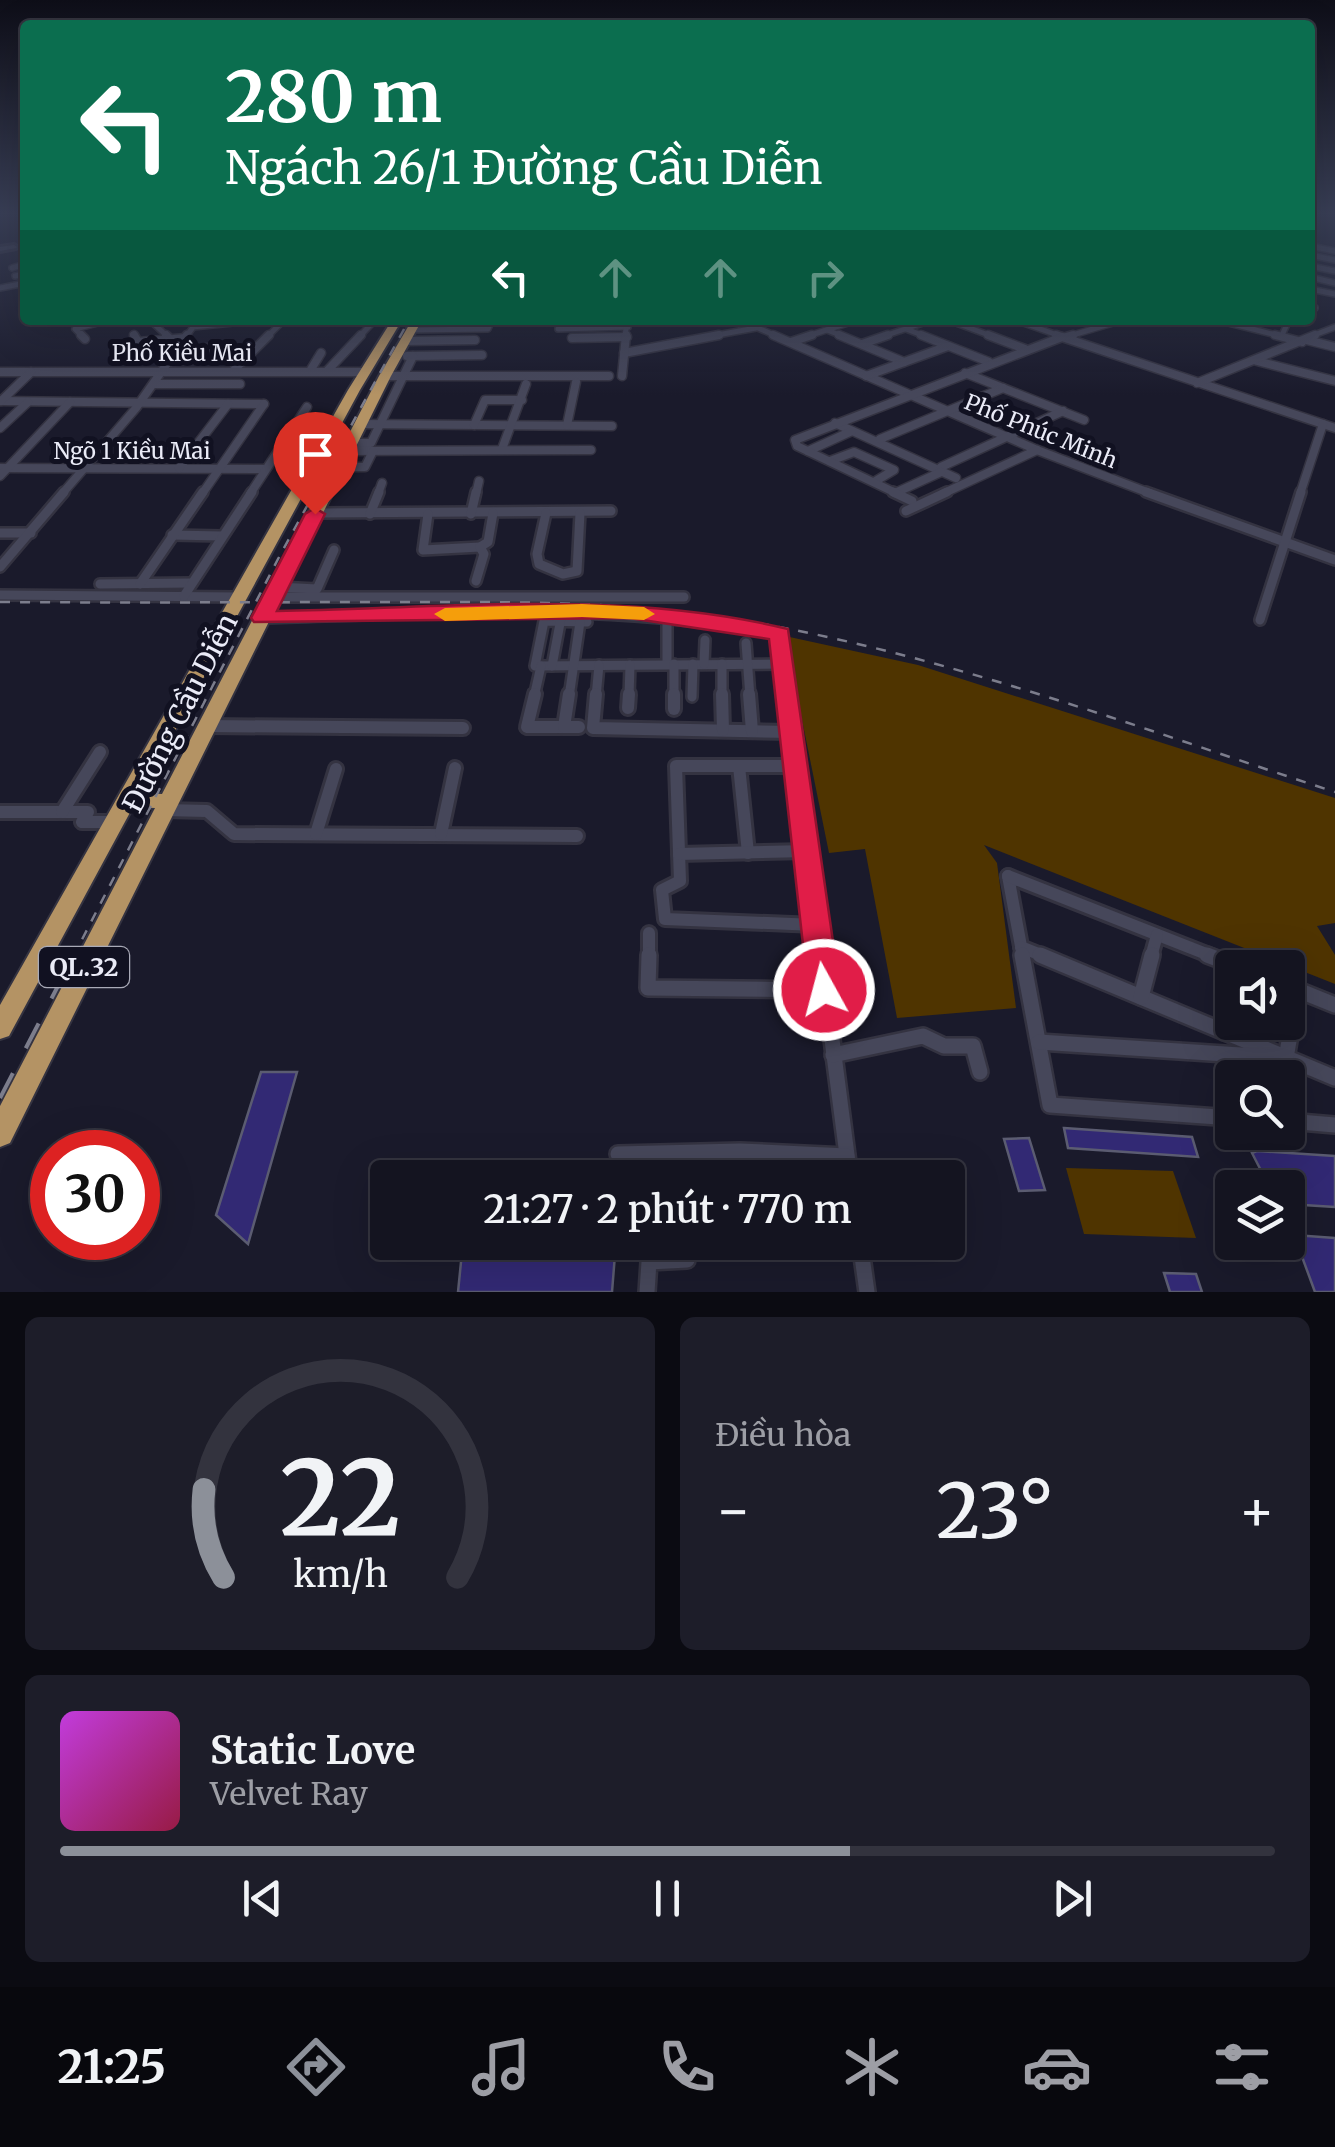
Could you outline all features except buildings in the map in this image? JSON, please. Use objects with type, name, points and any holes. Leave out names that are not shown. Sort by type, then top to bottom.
[{"type":"highway","name":"Đường Cầu Diễn","points":[[0,1028],[235,602],[394,325]]},
{"type":"highway","name":"Đường Cầu Diễn","points":[[0,1134],[360,424],[412,329]]},
{"type":"highway","points":[[390,333],[412,329]]},
{"type":"highway","points":[[235,602],[270,602]]},
{"type":"highway","points":[[202,663],[238,664]]},
{"type":"highway","points":[[126,800],[167,805]]},
{"type":"street","points":[[85,339],[74,329],[90,325]]},
{"type":"street","points":[[155,325],[172,340]]},
{"type":"street","points":[[0,567],[140,403],[179,350],[191,325]]},
{"type":"street","points":[[234,370],[279,325]]},
{"type":"street","points":[[327,372],[370,325]]},
{"type":"street","points":[[412,329],[437,325]]},
{"type":"street","points":[[412,329],[488,329],[490,325]]},
{"type":"street","points":[[558,329],[614,325]]},
{"type":"street","points":[[622,376],[628,325]]},
{"type":"street","name":"Phố Phúc Minh","points":[[750,325],[1006,438],[1335,560]]},
{"type":"street","points":[[790,342],[842,325]]},
{"type":"street","points":[[861,344],[918,325]]},
{"type":"street","points":[[961,325],[1026,350]]},
{"type":"street","points":[[1029,325],[1335,428]]},
{"type":"street","points":[[912,501],[797,446],[796,440],[990,362],[1105,325]]},
{"type":"street","points":[[1239,325],[1335,347]]},
{"type":"street","points":[[1282,335],[1287,325]]},
{"type":"street","points":[[1196,383],[1335,327]]},
{"type":"street","points":[[624,353],[757,328]]},
{"type":"street","points":[[412,329],[475,340]]},
{"type":"street","points":[[906,329],[990,362]]},
{"type":"street","points":[[828,330],[904,362]]},
{"type":"street","points":[[134,335],[138,342],[186,338]]},
{"type":"street","points":[[572,338],[627,338]]},
{"type":"street","points":[[865,376],[948,346]]},
{"type":"street","points":[[179,350],[225,347]]},
{"type":"street","points":[[310,371],[321,353]]},
{"type":"street","points":[[396,356],[482,355]]},
{"type":"street","points":[[349,447],[371,442],[413,356]]},
{"type":"street","points":[[169,365],[207,360]]},
{"type":"street","points":[[1256,360],[1335,381]]},
{"type":"street","name":"Phố Kiều Mai","points":[[0,372],[169,365],[365,372]]},
{"type":"street","points":[[179,468],[250,370]]},
{"type":"street","points":[[0,401],[30,372]]},
{"type":"street","points":[[964,372],[1084,420]]},
{"type":"street","points":[[385,376],[608,376]]},
{"type":"street","points":[[566,425],[576,382]]},
{"type":"street","points":[[155,384],[240,384]]},
{"type":"street","points":[[210,403],[225,384]]},
{"type":"street","points":[[502,449],[526,384]]},
{"type":"street","points":[[880,439],[1003,388]]},
{"type":"street","points":[[474,425],[484,400],[522,400]]},
{"type":"street","points":[[0,401],[264,404],[140,584]]},
{"type":"street","points":[[0,428],[28,401]]},
{"type":"street","points":[[0,476],[70,402]]},
{"type":"street","points":[[184,596],[306,407]]},
{"type":"street","points":[[895,493],[1063,412]]},
{"type":"street","points":[[835,423],[880,439],[959,477]]},
{"type":"street","points":[[360,424],[612,426]]},
{"type":"street","points":[[1260,620],[1323,424]]},
{"type":"street","points":[[808,451],[852,429]]},
{"type":"street","points":[[852,429],[941,469]]},
{"type":"street","points":[[349,447],[372,451],[591,450]]},
{"type":"street","points":[[906,511],[1037,450]]},
{"type":"street","points":[[338,467],[365,467],[372,451]]},
{"type":"street","points":[[830,461],[854,452],[876,460],[894,473],[874,482]]},
{"type":"street","points":[[876,460],[896,452]]},
{"type":"street","name":"Ngõ 1 Kiều Mai","points":[[4,468],[265,468]]},
{"type":"street","points":[[471,514],[478,481]]},
{"type":"street","points":[[370,514],[382,483]]},
{"type":"street","points":[[315,514],[611,511]]},
{"type":"street","points":[[428,514],[422,550],[480,547],[488,542],[494,513]]},
{"type":"street","points":[[546,513],[537,554],[539,564],[563,574],[577,572],[580,513]]},
{"type":"street","points":[[0,533],[31,533]]},
{"type":"street","points":[[172,535],[222,536]]},
{"type":"street","points":[[476,581],[484,554],[480,547]]},
{"type":"street","points":[[270,602],[317,589],[334,550]]},
{"type":"street","points":[[100,584],[191,583]]},
{"type":"street","points":[[0,595],[184,596],[235,602]]},
{"type":"street","points":[[270,602],[684,597]]},
{"type":"street","points":[[270,602],[562,616],[629,611],[724,622],[780,634],[848,1160]]},
{"type":"street","points":[[564,727],[575,666],[584,622],[562,616],[544,621],[536,666],[575,666],[630,664],[784,664]]},
{"type":"street","points":[[667,617],[674,709]]},
{"type":"street","points":[[692,697],[704,640]]},
{"type":"street","points":[[746,643],[752,731]]},
{"type":"street","points":[[628,708],[630,664]]},
{"type":"street","points":[[722,664],[723,730]]},
{"type":"street","points":[[599,665],[593,728],[792,732]]},
{"type":"street","points":[[546,666],[527,727],[579,728]]},
{"type":"street","points":[[206,726],[463,728]]},
{"type":"street","points":[[62,812],[100,752]]},
{"type":"street","points":[[796,766],[676,766],[680,880],[662,890],[665,919],[816,924]]},
{"type":"street","points":[[740,766],[748,853]]},
{"type":"street","points":[[442,834],[455,768]]},
{"type":"street","points":[[316,834],[336,769]]},
{"type":"street","points":[[167,805],[207,811],[234,834],[578,836]]},
{"type":"street","points":[[0,812],[88,812],[82,822],[113,822]]},
{"type":"street","points":[[679,854],[807,851]]},
{"type":"street","points":[[1215,958],[1008,876],[1050,1105],[1215,1117]]},
{"type":"street","points":[[649,933],[648,988],[824,990]]},
{"type":"street","points":[[1141,997],[1158,935]]},
{"type":"street","points":[[1021,947],[1335,1078]]},
{"type":"street","points":[[1305,993],[1335,1005]]},
{"type":"street","points":[[833,1055],[924,1036],[944,1046],[973,1046],[980,1072]]},
{"type":"street","points":[[1286,1058],[1288,1040]]},
{"type":"street","points":[[1038,1042],[1286,1058]]},
{"type":"street","points":[[1305,1122],[1335,1125]]},
{"type":"street","points":[[618,1154],[740,1151],[848,1156]]},
{"type":"street","points":[[648,1292],[649,1262],[687,1260]]},
{"type":"street","points":[[862,1260],[866,1292]]},
{"type":"shaded area","points":[[785,636],[918,665],[1335,798],[1335,923],[1317,926],[1335,955],[1335,984],[1305,972],[1305,950],[1249,950],[984,845],[997,863],[1016,1008],[897,1018],[865,849],[829,853]]},
{"type":"shaded area","points":[[1066,1168],[1173,1171],[1196,1238],[1084,1234]]},
{"type":"railway","points":[[256,602],[406,325]]},
{"type":"railway","points":[[0,602],[256,602]]},
{"type":"railway","points":[[73,957],[256,602]]},
{"type":"railway","points":[[256,602],[519,602],[652,609],[740,620],[966,672],[1335,792]]},
{"type":"railway","points":[[0,1098],[74,955]]},
{"type":"slow traffic","points":[[445,614],[644,614]]},
{"type":"route","points":[[315,514],[262,618],[629,611],[724,622],[780,634],[824,990]]}]
